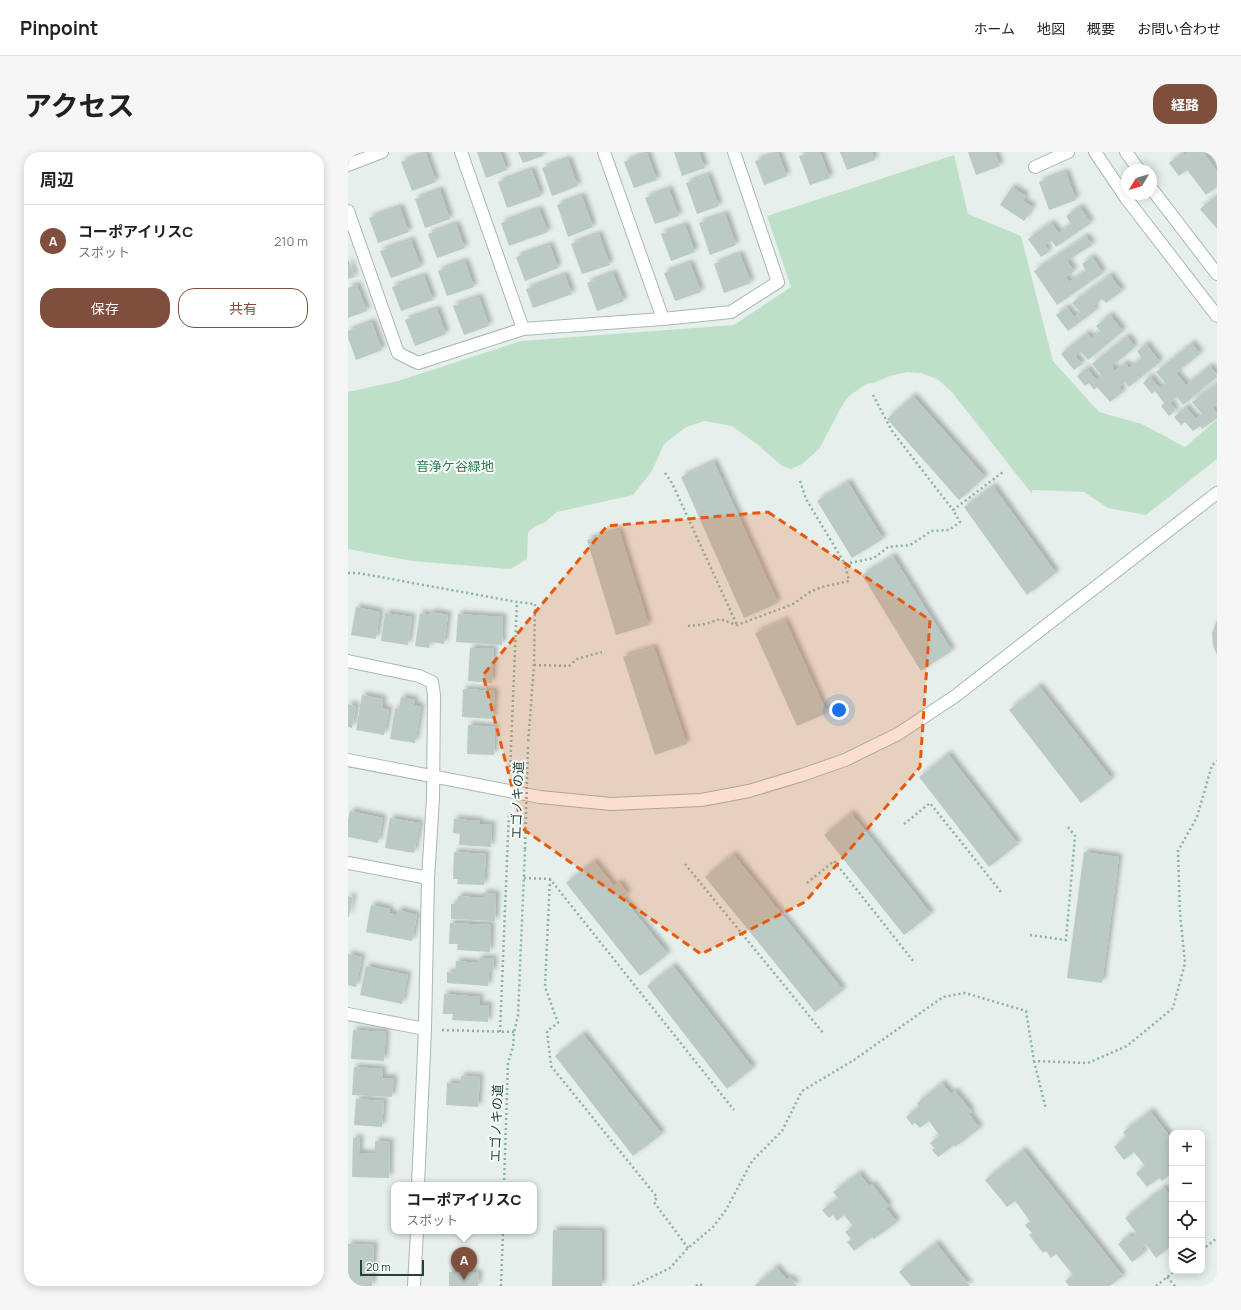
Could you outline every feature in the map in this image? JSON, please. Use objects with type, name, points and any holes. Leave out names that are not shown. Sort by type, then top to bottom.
[{"type":"street","points":[[348,165],[382,152]]},
{"type":"street","points":[[461,152],[523,329]]},
{"type":"street","points":[[604,152],[663,319]]},
{"type":"street","points":[[348,211],[398,353],[418,363],[523,329],[663,319],[731,312],[778,282],[734,152]]},
{"type":"street","points":[[1035,167],[1068,152]]},
{"type":"street","points":[[1095,152],[1126,198],[1217,316]]},
{"type":"street","points":[[1126,152],[1134,164]]},
{"type":"street","points":[[1157,196],[1217,274]]},
{"type":"street","points":[[348,760],[540,797],[611,804],[701,800],[748,791],[802,775],[845,760],[898,734],[954,697],[1217,493]]},
{"type":"street","points":[[348,662],[419,676],[432,682],[434,695],[434,777],[428,878],[425,1029],[418,1182]]},
{"type":"street","points":[[348,863],[428,878]]},
{"type":"street","points":[[348,1014],[425,1029]]},
{"type":"street","points":[[414,1286],[417,1234]]},
{"type":"path","points":[[845,564],[874,558],[888,547],[910,545],[931,531],[949,530],[960,522],[953,510],[892,431],[873,395]]},
{"type":"path","points":[[953,510],[1002,472]]},
{"type":"path","points":[[665,473],[672,483],[737,625]]},
{"type":"path","points":[[688,626],[706,624],[720,619],[737,625],[793,604],[810,592],[822,586],[849,581],[845,564],[806,498],[800,481]]},
{"type":"path","name":"エゴノキの道","points":[[348,573],[358,573],[535,604],[534,665],[528,744],[518,1016],[514,1032],[513,1047],[508,1063],[504,1182]]},
{"type":"path","points":[[510,772],[517,602]]},
{"type":"path","points":[[534,665],[569,666],[577,659],[602,652]]},
{"type":"path","points":[[1034,1061],[1088,1063],[1127,1046],[1173,1008],[1185,963],[1180,913],[1178,850],[1197,817],[1212,765],[1217,760]]},
{"type":"path","points":[[904,824],[930,804],[1001,892]]},
{"type":"path","points":[[500,1032],[509,812]]},
{"type":"path","points":[[1030,936],[1066,940],[1076,836],[1068,827]]},
{"type":"path","points":[[807,883],[834,861],[914,962]]},
{"type":"path","points":[[685,864],[824,1034]]},
{"type":"path","points":[[524,878],[550,878]]},
{"type":"path","points":[[550,878],[545,988],[558,1022],[547,1031],[551,1066],[657,1197],[654,1202],[688,1248]]},
{"type":"path","points":[[550,878],[734,1110]]},
{"type":"path","points":[[633,1286],[670,1268],[688,1248],[713,1227],[726,1210],[752,1161],[782,1131],[802,1091],[854,1060],[943,997],[965,993],[1026,1011],[1034,1061],[1046,1109]]},
{"type":"path","points":[[425,1029],[514,1032]]},
{"type":"path","points":[[501,1286],[503,1234]]},
{"type":"path","points":[[1205,1248],[1217,1238]]},
{"type":"path","points":[[1156,1286],[1172,1274]]},
{"type":"path","points":[[1168,1277],[1175,1286]]},
{"type":"path","points":[[696,1286],[699,1284],[704,1286]]},
{"type":"highlighted area","points":[[768,512],[930,620],[920,767],[805,902],[701,954],[523,829],[483,675],[607,526]]},
{"type":"green space","name":"音浄ケ谷緑地","points":[[954,155],[968,214],[1021,236],[1053,361],[1099,412],[1142,424],[1185,447],[1217,420],[1217,459],[1146,515],[1108,508],[1084,492],[1032,490],[1032,494],[952,392],[937,379],[921,373],[907,372],[866,384],[849,396],[843,404],[819,449],[802,464],[791,469],[782,466],[758,445],[732,426],[705,421],[686,427],[664,444],[652,471],[633,495],[557,512],[545,522],[528,532],[527,559],[511,569],[412,561],[348,549],[348,392],[398,381],[521,341],[734,325],[791,287],[767,216]]},
{"type":"building","points":[[477,152],[500,152],[507,170],[486,178]]},
{"type":"building","points":[[518,152],[542,152],[543,156],[523,163]]},
{"type":"building","points":[[674,152],[699,152],[705,168],[682,176]]},
{"type":"building","points":[[810,152],[820,152],[830,178],[810,185],[799,156]]},
{"type":"building","points":[[840,152],[872,152],[875,160],[847,170]]},
{"type":"building","points":[[968,152],[995,152],[1000,166],[976,175]]},
{"type":"building","points":[[1189,152],[1203,152],[1217,171],[1217,187],[1206,195],[1187,170],[1179,176],[1169,163],[1183,153],[1185,155]]},
{"type":"building","points":[[426,153],[436,182],[412,191],[401,162]]},
{"type":"building","points":[[647,153],[657,180],[634,188],[624,162]]},
{"type":"building","points":[[778,153],[787,176],[764,185],[755,161]]},
{"type":"building","points":[[568,159],[578,186],[552,196],[542,168]]},
{"type":"building","points":[[532,170],[541,196],[507,208],[498,182]]},
{"type":"building","points":[[1066,172],[1076,200],[1049,210],[1039,182]]},
{"type":"building","points":[[708,175],[719,206],[697,214],[686,183]]},
{"type":"building","points":[[1012,187],[1026,196],[1023,201],[1033,207],[1024,221],[1000,205]]},
{"type":"building","points":[[669,189],[679,216],[655,224],[645,198]]},
{"type":"building","points":[[440,190],[450,219],[425,228],[415,199]]},
{"type":"building","points":[[1217,195],[1217,229],[1200,209]]},
{"type":"building","points":[[582,196],[593,227],[568,237],[557,205]]},
{"type":"building","points":[[400,207],[409,232],[378,243],[369,218]]},
{"type":"building","points":[[1080,207],[1091,223],[1056,247],[1052,241],[1045,245],[1049,252],[1041,257],[1028,239],[1051,223],[1059,233],[1071,224],[1066,216]]},
{"type":"building","points":[[539,209],[548,232],[509,246],[501,223]]},
{"type":"building","points":[[725,214],[736,245],[710,255],[699,223]]},
{"type":"building","points":[[456,224],[465,248],[437,258],[428,234]]},
{"type":"building","points":[[685,225],[695,252],[671,261],[661,234]]},
{"type":"building","points":[[599,234],[610,265],[582,274],[571,244]]},
{"type":"building","points":[[1086,236],[1092,245],[1067,261],[1074,271],[1066,277],[1069,282],[1086,271],[1082,264],[1092,257],[1103,273],[1057,305],[1034,271]]},
{"type":"building","points":[[411,240],[421,267],[391,278],[380,251]]},
{"type":"building","points":[[550,245],[558,268],[525,281],[516,257]]},
{"type":"building","points":[[740,254],[751,283],[724,293],[714,264]]},
{"type":"building","points":[[348,259],[355,277],[348,279]]},
{"type":"building","points":[[465,261],[474,287],[447,296],[438,271]]},
{"type":"building","points":[[690,263],[701,292],[675,301],[664,273]]},
{"type":"building","points":[[613,273],[624,301],[597,311],[587,283]]},
{"type":"building","points":[[565,275],[572,294],[533,308],[526,289]]},
{"type":"building","points":[[1110,275],[1122,291],[1106,303],[1102,299],[1093,306],[1096,310],[1068,331],[1056,315],[1067,307],[1074,317],[1080,312],[1072,303]]},
{"type":"building","points":[[424,276],[433,300],[401,311],[392,287]]},
{"type":"building","points":[[357,285],[367,311],[348,318],[348,288]]},
{"type":"building","points":[[479,297],[489,326],[464,335],[453,306]]},
{"type":"building","points":[[437,309],[446,334],[415,346],[405,320]]},
{"type":"building","points":[[1110,315],[1123,331],[1088,360],[1081,352],[1075,356],[1082,364],[1074,370],[1061,354],[1087,333],[1091,338],[1100,331],[1096,326]]},
{"type":"building","points":[[372,322],[382,350],[356,360],[348,338],[348,331]]},
{"type":"building","points":[[1127,336],[1135,347],[1112,366],[1115,371],[1125,363],[1129,368],[1142,358],[1137,351],[1146,344],[1160,362],[1129,387],[1125,382],[1119,387],[1123,392],[1110,402],[1097,387],[1094,390],[1089,383],[1085,386],[1077,376],[1087,368],[1096,380],[1102,376],[1092,364]]},
{"type":"building","points":[[1192,343],[1200,354],[1176,373],[1186,385],[1210,366],[1217,377],[1183,405],[1177,397],[1170,403],[1176,410],[1169,416],[1161,406],[1164,403],[1155,391],[1152,394],[1143,383],[1150,376],[1160,389],[1166,384],[1156,372]]},
{"type":"building","points":[[1217,383],[1217,403],[1212,407],[1217,414],[1217,418],[1202,429],[1200,426],[1193,431],[1185,422],[1181,425],[1174,417],[1186,407],[1196,419],[1202,414],[1192,402]]},
{"type":"building","points":[[913,396],[985,477],[959,500],[887,419]]},
{"type":"building","points":[[714,462],[778,603],[744,618],[681,477]]},
{"type":"building","points":[[848,482],[883,539],[852,558],[817,501]]},
{"type":"building","points":[[993,486],[1056,573],[1027,595],[964,507]]},
{"type":"building","points":[[619,530],[649,625],[616,635],[587,540]]},
{"type":"building","points":[[893,556],[952,651],[921,671],[862,575]]},
{"type":"building","points":[[356,607],[380,612],[376,639],[351,635]]},
{"type":"building","points":[[431,612],[448,615],[444,644],[430,642],[429,648],[415,646],[420,613],[430,615]]},
{"type":"building","points":[[385,613],[412,617],[408,645],[381,641]]},
{"type":"building","points":[[458,614],[503,617],[502,645],[456,642]]},
{"type":"building","points":[[785,620],[827,713],[797,726],[755,633]]},
{"type":"building","points":[[1217,620],[1217,655],[1213,646],[1212,633]]},
{"type":"building","points":[[654,647],[687,744],[655,755],[623,657]]},
{"type":"building","points":[[470,648],[494,649],[492,683],[468,681]]},
{"type":"building","points":[[1039,686],[1112,779],[1081,803],[1009,710]]},
{"type":"building","points":[[463,689],[495,691],[493,719],[462,717]]},
{"type":"building","points":[[362,695],[383,699],[382,708],[389,710],[384,735],[356,730]]},
{"type":"building","points":[[401,697],[415,700],[414,705],[421,707],[415,743],[390,739],[395,708],[399,709]]},
{"type":"building","points":[[348,704],[356,706],[352,728],[348,727]]},
{"type":"building","points":[[468,725],[495,727],[494,755],[467,754]]},
{"type":"building","points":[[948,754],[1018,844],[989,867],[919,777]]},
{"type":"building","points":[[350,811],[383,818],[378,843],[348,837],[348,820]]},
{"type":"building","points":[[851,813],[931,914],[904,935],[824,835]]},
{"type":"building","points":[[390,818],[420,823],[414,853],[385,848]]},
{"type":"building","points":[[454,819],[480,821],[480,824],[492,825],[491,847],[459,845],[460,834],[453,833]]},
{"type":"building","points":[[454,852],[486,854],[484,885],[457,884],[458,879],[453,879]]},
{"type":"building","points":[[1084,852],[1119,857],[1102,983],[1067,978]]},
{"type":"building","points":[[733,854],[843,990],[815,1012],[705,877]]},
{"type":"building","points":[[594,861],[614,886],[619,882],[628,894],[623,898],[668,954],[640,976],[566,883]]},
{"type":"building","points":[[483,893],[496,894],[495,921],[451,919],[451,904],[457,904],[458,896],[483,898]]},
{"type":"building","points":[[348,896],[353,897],[349,917],[348,917]]},
{"type":"building","points":[[371,905],[390,909],[389,913],[397,915],[398,910],[417,915],[412,941],[366,932]]},
{"type":"building","points":[[450,923],[491,925],[490,952],[457,950],[458,944],[449,944]]},
{"type":"building","points":[[348,954],[362,957],[356,987],[348,985]]},
{"type":"building","points":[[479,958],[494,959],[493,972],[489,972],[488,986],[447,983],[447,972],[455,973],[456,961],[478,963]]},
{"type":"building","points":[[366,966],[408,975],[402,1004],[360,995]]},
{"type":"building","points":[[673,966],[753,1068],[727,1089],[647,986]]},
{"type":"building","points":[[444,994],[480,997],[479,1005],[489,1005],[488,1022],[452,1020],[453,1014],[443,1014]]},
{"type":"building","points":[[353,1030],[386,1032],[384,1061],[351,1059]]},
{"type":"building","points":[[583,1034],[662,1134],[633,1156],[555,1056]]},
{"type":"building","points":[[354,1067],[383,1069],[382,1078],[394,1078],[392,1097],[352,1095]]},
{"type":"building","points":[[461,1076],[480,1077],[478,1107],[446,1105],[447,1083],[460,1084]]},
{"type":"building","points":[[942,1083],[951,1094],[955,1091],[972,1112],[969,1114],[980,1128],[955,1147],[954,1145],[938,1157],[932,1150],[934,1148],[930,1143],[939,1135],[929,1121],[920,1128],[915,1123],[912,1125],[906,1117],[919,1107],[917,1103]]},
{"type":"building","points":[[356,1099],[384,1101],[382,1127],[354,1125]]},
{"type":"building","points":[[1150,1111],[1169,1135],[1169,1175],[1162,1181],[1159,1178],[1147,1187],[1136,1173],[1145,1166],[1134,1152],[1124,1160],[1114,1147],[1126,1137],[1123,1132]]},
{"type":"building","points":[[353,1138],[360,1138],[359,1153],[375,1154],[375,1141],[390,1142],[389,1178],[352,1177]]},
{"type":"building","points":[[1023,1150],[1123,1276],[1110,1286],[1069,1286],[1065,1281],[1073,1275],[1056,1254],[1051,1258],[1046,1251],[1043,1253],[1029,1235],[1032,1233],[1025,1225],[1030,1221],[1015,1201],[1007,1207],[985,1180]]},
{"type":"building","points":[[859,1173],[869,1186],[872,1184],[889,1206],[886,1208],[897,1222],[874,1239],[872,1237],[854,1251],[847,1242],[851,1239],[845,1232],[853,1226],[844,1215],[837,1221],[833,1215],[829,1218],[822,1210],[838,1198],[833,1192]]},
{"type":"building","points":[[1164,1187],[1169,1193],[1169,1247],[1156,1258],[1146,1244],[1141,1248],[1144,1253],[1132,1262],[1118,1244],[1129,1235],[1131,1238],[1137,1234],[1125,1218]]},
{"type":"building","points":[[553,1230],[602,1231],[602,1286],[552,1286]]},
{"type":"building","points":[[936,1243],[970,1286],[911,1286],[899,1272]]},
{"type":"building","points":[[348,1244],[374,1245],[372,1286],[348,1286]]},
{"type":"building","points":[[776,1267],[787,1280],[790,1277],[797,1286],[754,1286]]},
{"type":"building","points":[[449,1272],[479,1273],[478,1286],[449,1286]]},
{"type":"place","name":"コーポアイリスC","points":[[464,1280]]}]
